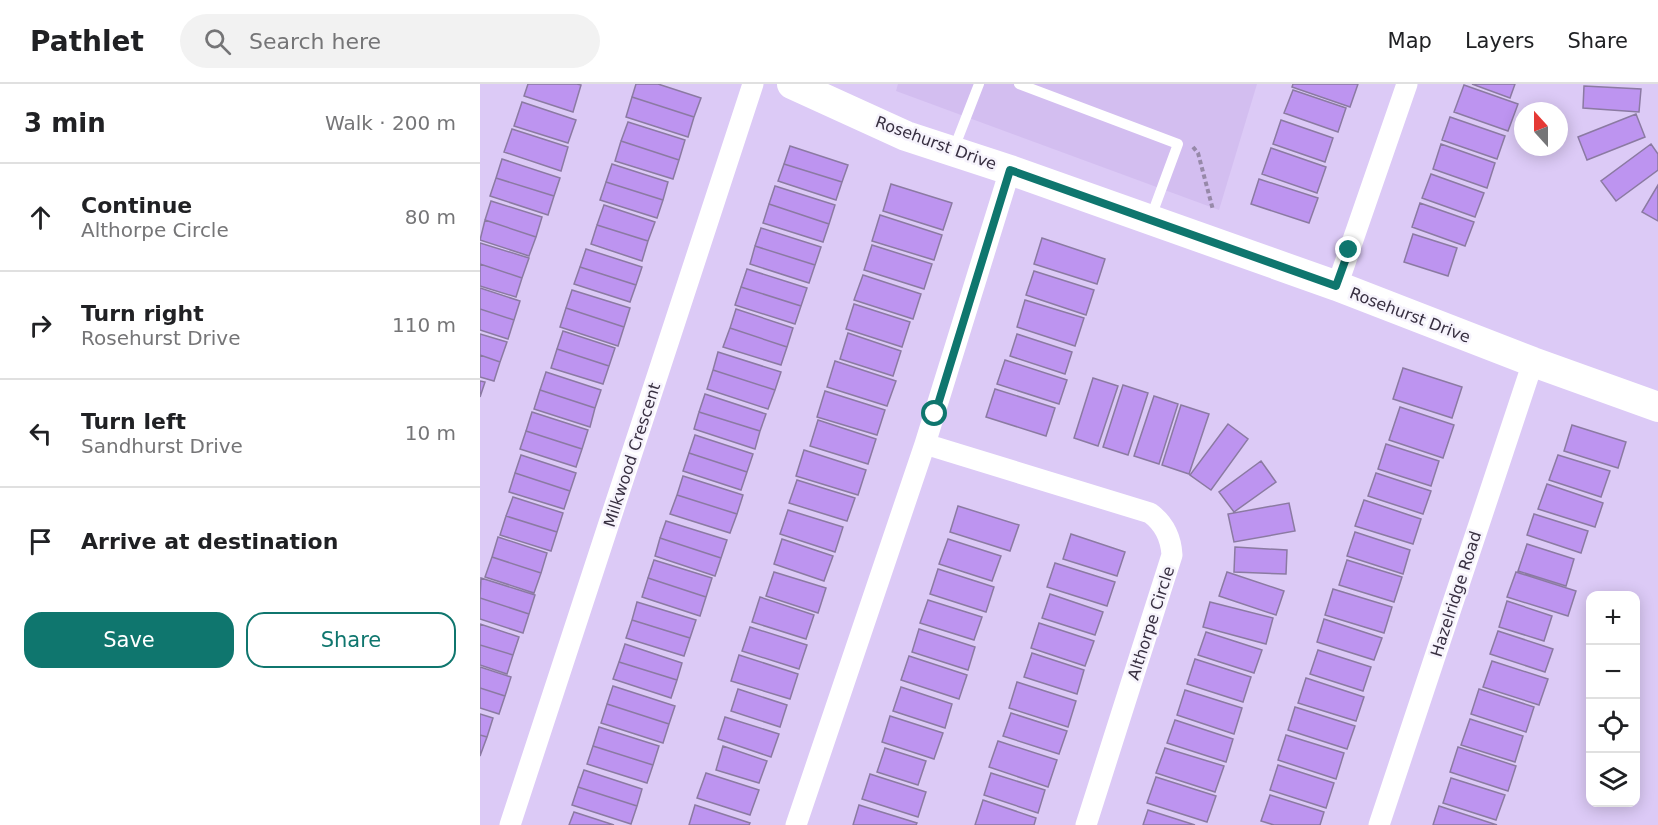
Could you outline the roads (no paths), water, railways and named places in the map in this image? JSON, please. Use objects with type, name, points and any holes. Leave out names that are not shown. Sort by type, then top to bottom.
[{"type":"street","name":"Milkwood Crescent","points":[[510,825],[753,84]]},
{"type":"street","name":"Rosehurst Drive","points":[[792,84],[906,136],[1010,170],[1336,286],[1533,362],[1658,407]]},
{"type":"street","points":[[1336,286],[1407,84]]},
{"type":"street","points":[[796,825],[926,444],[1010,170]]},
{"type":"street","name":"Hazelridge Road","points":[[1379,825],[1533,362]]},
{"type":"street","name":"Althorpe Circle","points":[[926,444],[1150,513],[1159,520],[1166,531],[1172,546],[1172,555],[1086,825]]},
{"type":"lane","points":[[953,151],[978,84]]},
{"type":"lane","points":[[1019,84],[1178,144],[1150,219]]}]
